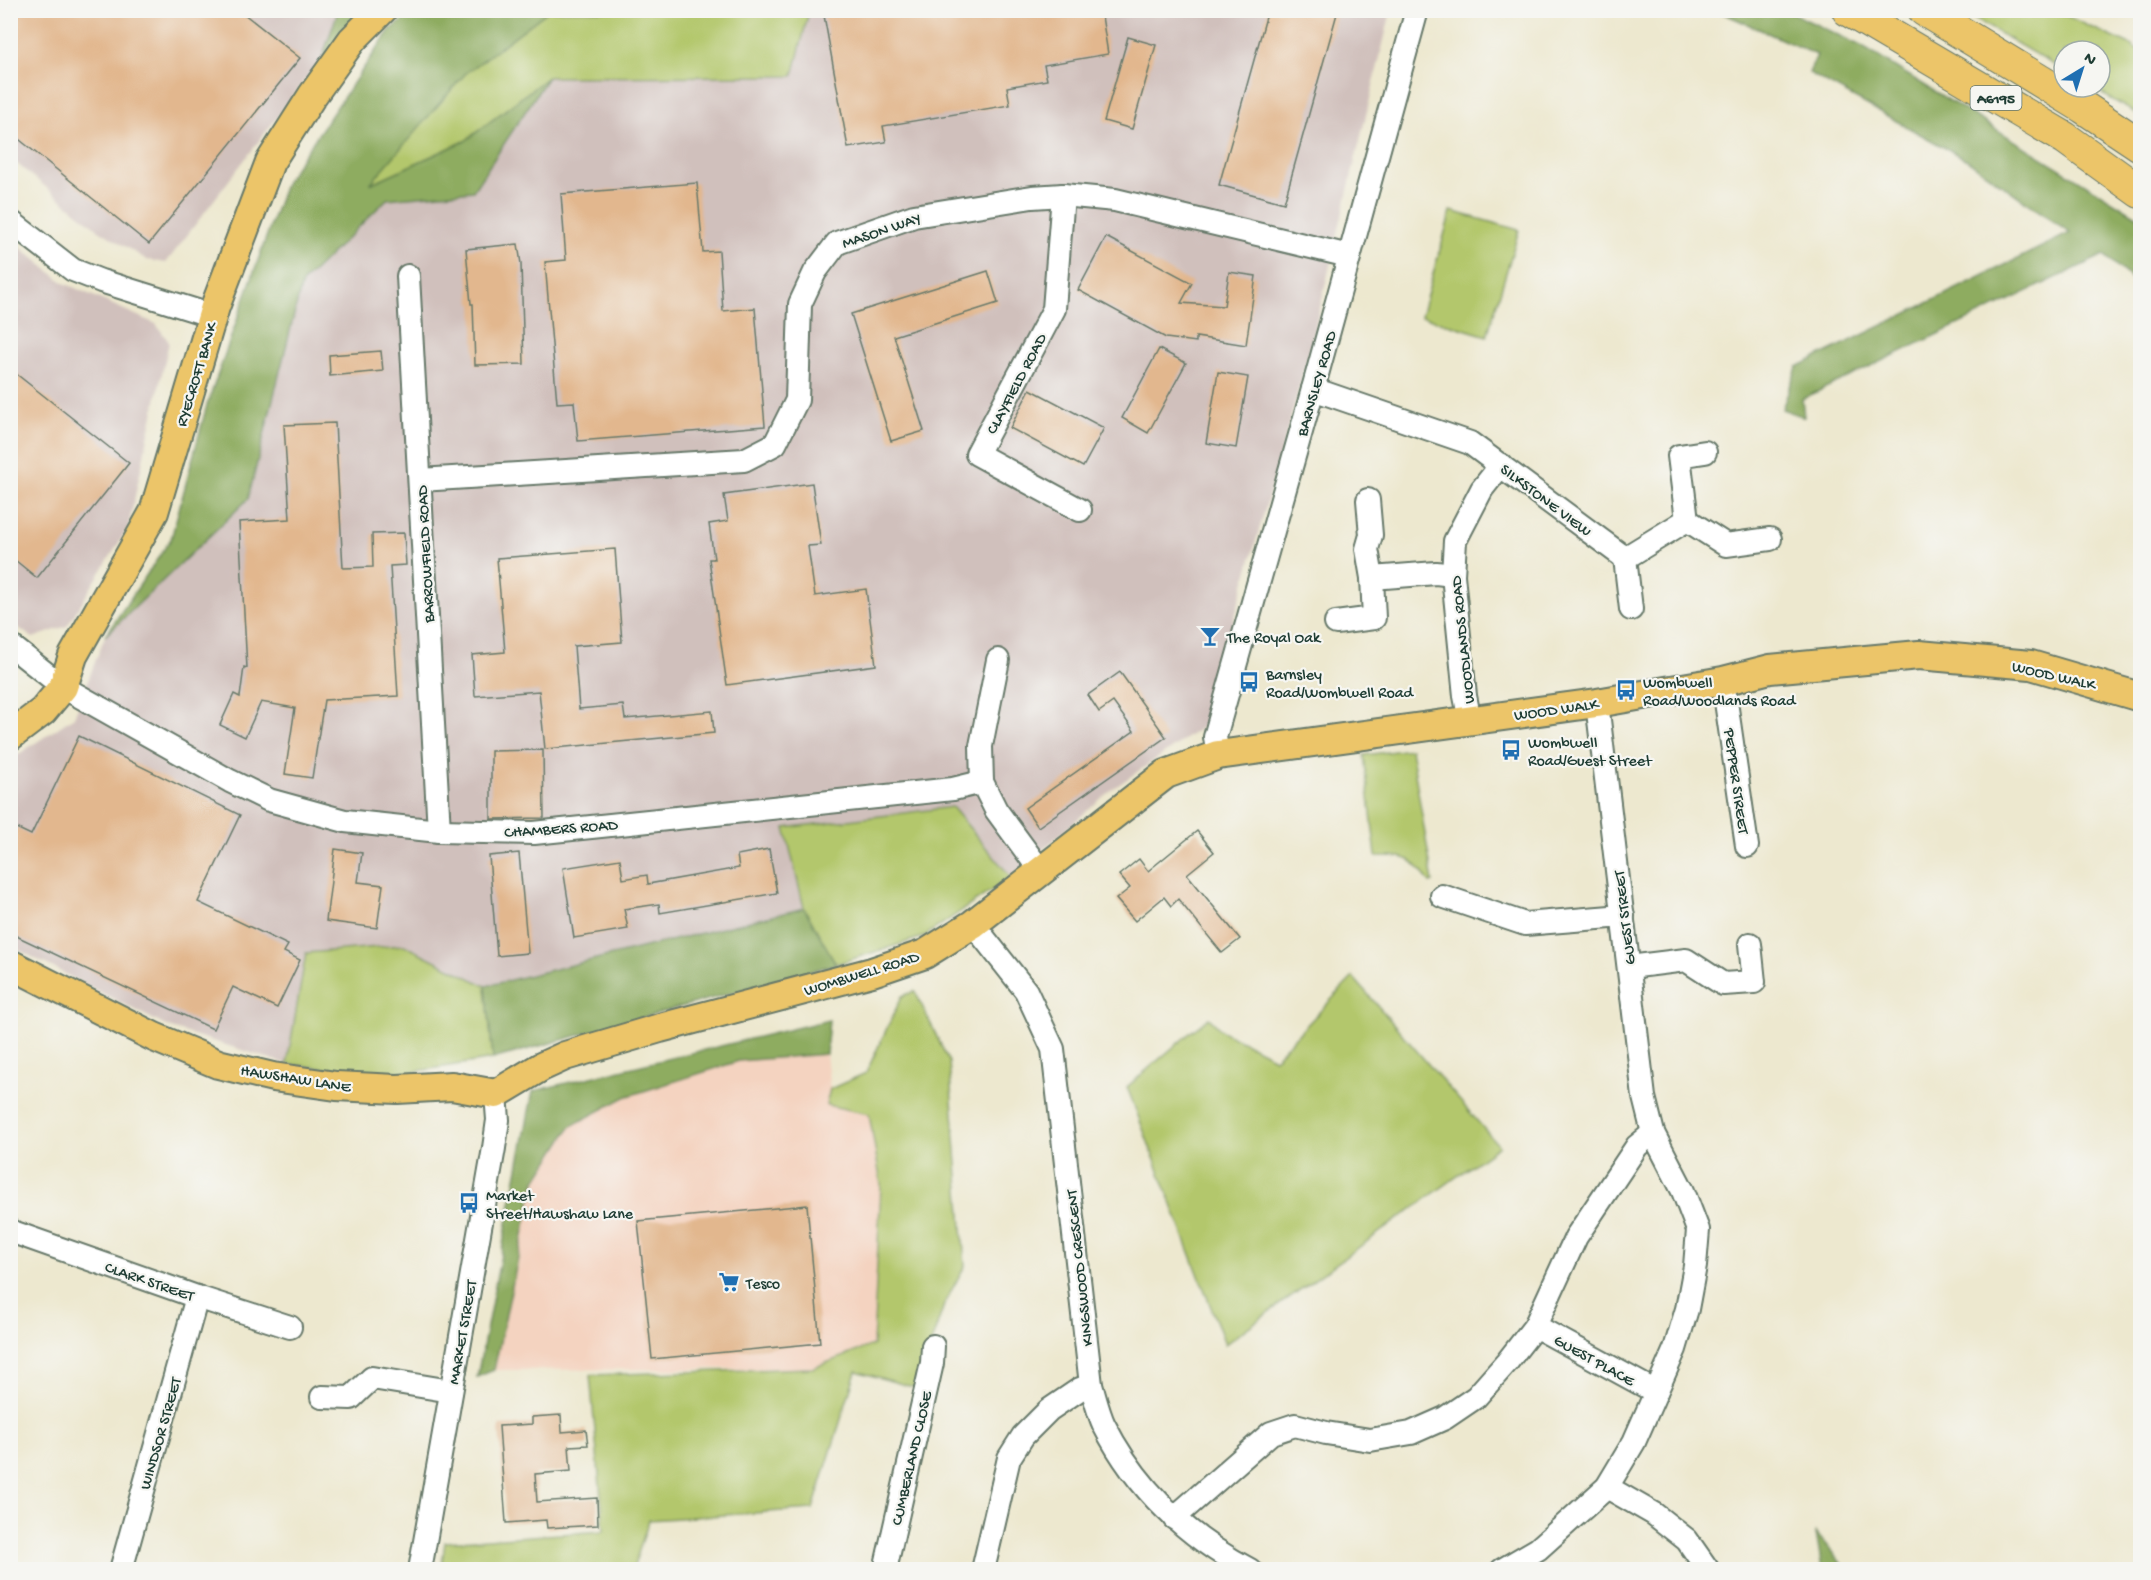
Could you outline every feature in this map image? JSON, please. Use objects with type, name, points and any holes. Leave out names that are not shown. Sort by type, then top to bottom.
[{"type":"highway","name":"A6195","points":[[1848,10],[2065,138],[2140,192]]},
{"type":"highway","name":"A6195","points":[[1924,10],[2083,106],[2140,145]]},
{"type":"main road","name":"RYECROFT BANK","points":[[10,736],[43,711],[63,687],[74,656],[154,512],[213,316],[270,162],[312,96],[352,40],[382,10]]},
{"type":"main road","name":"WOOD WALK","points":[[1218,755],[1597,703],[1724,681],[1770,669],[1919,655],[2031,665],[2140,697]]},
{"type":"main road","name":"WOMBWELL ROAD","points":[[496,1094],[541,1067],[565,1056],[671,1025],[872,972],[925,954],[973,924],[1166,774],[1218,755]]},
{"type":"main road","name":"HAWSHAW LANE","points":[[10,964],[154,1037],[218,1064],[273,1077],[336,1086],[397,1089],[452,1086],[496,1094]]},
{"type":"street","name":"BARNSLEY ROAD","points":[[1218,755],[1215,737],[1417,10]]},
{"type":"street","name":"MASON WAY","points":[[420,480],[744,460],[775,444],[797,400],[800,304],[815,272],[837,243],[914,216],[1032,197],[1063,195],[1134,204],[1349,256]]},
{"type":"street","name":"CLAYFIELD ROAD","points":[[1063,195],[1054,309],[977,454],[1080,510]]},
{"type":"street","points":[[10,221],[72,270],[213,316]]},
{"type":"street","name":"BARROWFIELD ROAD","points":[[408,276],[439,831]]},
{"type":"street","name":"SILKSTONE VIEW","points":[[1313,389],[1470,443],[1625,558]]},
{"type":"street","points":[[1687,520],[1679,456],[1705,452]]},
{"type":"street","name":"WOODLANDS ROAD","points":[[1470,721],[1465,696],[1452,575],[1455,541],[1482,489],[1501,465]]},
{"type":"street","points":[[1336,623],[1374,618],[1372,578],[1366,549],[1371,535],[1368,500]]},
{"type":"street","points":[[1687,520],[1726,545],[1770,539]]},
{"type":"street","points":[[1631,609],[1625,558],[1687,520]]},
{"type":"street","points":[[1372,578],[1436,573],[1452,575]]},
{"type":"street","name":"CHAMBERS ROAD","points":[[10,645],[63,687],[269,800],[345,821],[439,831],[534,832],[953,789],[982,782]]},
{"type":"street","points":[[998,660],[981,746],[982,782],[996,810],[1041,870]]},
{"type":"street","name":"PEPPER STREET","points":[[1724,681],[1748,846]]},
{"type":"street","name":"GUEST STREET","points":[[1597,703],[1644,1097],[1653,1133],[1683,1191],[1698,1230],[1695,1266],[1687,1309],[1675,1349],[1656,1392]]},
{"type":"street","points":[[1442,896],[1525,924],[1623,916]]},
{"type":"street","name":"KINGSWOOD CRESCENT","points":[[973,924],[1026,991],[1053,1049],[1091,1385],[1103,1423],[1122,1456],[1145,1488],[1174,1518],[1210,1548],[1250,1569]]},
{"type":"street","points":[[1629,967],[1686,960],[1723,984],[1749,984],[1754,982],[1750,944]]},
{"type":"street","name":"MARKET STREET","points":[[420,1569],[494,1148],[498,1120],[496,1094]]},
{"type":"street","points":[[1174,1518],[1271,1433],[1295,1425],[1370,1440],[1411,1433],[1445,1418],[1476,1396],[1535,1326],[1576,1237],[1637,1146],[1653,1133]]},
{"type":"street","name":"CLARK STREET","points":[[10,1231],[290,1327]]},
{"type":"street","name":"WINDSOR STREET","points":[[122,1569],[197,1297]]},
{"type":"street","name":"GUEST PLACE","points":[[1535,1326],[1656,1392]]},
{"type":"street","name":"CUMBERLAND CLOSE","points":[[885,1569],[932,1363],[933,1346]]},
{"type":"street","points":[[322,1397],[351,1398],[372,1378],[451,1391]]},
{"type":"street","points":[[983,1569],[1009,1458],[1023,1436],[1049,1410],[1080,1389],[1091,1385]]},
{"type":"street","points":[[1502,1569],[1538,1549],[1607,1487],[1634,1442],[1656,1392]]},
{"type":"street","points":[[1607,1487],[1654,1514],[1687,1540],[1708,1569]]},
{"type":"shaded area","points":[[10,11],[338,11],[322,58],[166,263],[147,260],[99,230],[11,159]]},
{"type":"shaded area","points":[[809,11],[1391,11],[1310,349],[1204,726],[1111,790],[1011,877],[786,828],[804,908],[486,986],[404,945],[306,953],[287,1064],[168,1027],[11,946],[10,760],[74,717],[105,636],[248,499],[302,283],[387,199],[473,191],[548,77],[793,76]]},
{"type":"shaded area","points":[[10,239],[64,283],[156,324],[169,342],[128,528],[67,626],[33,638],[11,623]]},
{"type":"shaded area","points":[[826,1054],[830,1089],[826,1105],[869,1114],[881,1184],[873,1345],[813,1368],[494,1370],[534,1184],[571,1126],[625,1097],[739,1061]]},
{"type":"green space","points":[[338,11],[365,11],[322,58]]},
{"type":"green space","points":[[415,11],[548,11],[465,74],[370,184],[465,141],[548,77],[473,191],[387,199],[302,283],[248,499],[105,636],[171,539],[207,405],[286,181],[389,31]]},
{"type":"green space","points":[[548,11],[809,11],[793,76],[548,77],[465,141],[368,185],[465,74]]},
{"type":"green space","points":[[1718,11],[1788,11],[1861,46],[2140,218],[2140,286],[2104,255],[1802,399],[1804,417],[1782,409],[1797,367],[2070,233],[1967,160],[1809,73],[1817,55]]},
{"type":"green space","points":[[1961,11],[2056,11],[2132,46],[2140,52],[2140,116],[2111,99],[2112,39],[2052,39],[2052,64]]},
{"type":"green space","points":[[1451,211],[1519,230],[1487,336],[1421,316]]},
{"type":"green space","points":[[1411,749],[1433,882],[1430,883],[1418,867],[1408,859],[1376,856],[1364,755]]},
{"type":"green space","points":[[952,807],[1011,877],[923,937],[836,964],[804,908],[785,828]]},
{"type":"green space","points":[[804,908],[836,964],[493,1059],[486,986]]},
{"type":"green space","points":[[404,945],[486,986],[493,1059],[386,1076],[287,1064],[306,953]]},
{"type":"green space","points":[[1353,977],[1499,1146],[1225,1344],[1127,1087],[1209,1018],[1222,1031],[1275,1058]]},
{"type":"green space","points":[[915,991],[949,1062],[965,1266],[945,1302],[916,1388],[856,1371],[813,1509],[649,1520],[633,1569],[441,1570],[445,1542],[604,1531],[590,1375],[813,1368],[873,1345],[881,1184],[869,1114],[826,1105],[830,1089],[866,1073],[902,996]]},
{"type":"green space","points":[[829,1020],[826,1054],[739,1061],[625,1097],[571,1126],[534,1184],[494,1370],[477,1377],[533,1091]]},
{"type":"green space","points":[[1816,1533],[1846,1569],[1822,1569]]},
{"type":"building","points":[[10,10],[239,10],[300,58],[149,244],[10,132]]},
{"type":"building","points":[[823,10],[1101,10],[1108,54],[1044,65],[1047,80],[1007,87],[1010,105],[883,126],[886,142],[848,148]]},
{"type":"building","points":[[1268,10],[1338,10],[1284,203],[1219,185]]},
{"type":"building","points":[[1128,37],[1156,45],[1132,129],[1104,121]]},
{"type":"building","points":[[697,183],[703,252],[719,251],[723,311],[755,308],[765,426],[578,441],[574,402],[557,403],[545,262],[566,260],[561,194]]},
{"type":"building","points":[[1106,237],[1192,283],[1181,303],[1224,306],[1229,272],[1256,276],[1246,345],[1196,337],[1196,342],[1166,338],[1078,290]]},
{"type":"building","points":[[518,244],[521,264],[524,364],[475,365],[473,304],[471,304],[466,249]]},
{"type":"building","points":[[988,271],[998,303],[894,336],[924,431],[891,441],[851,314]]},
{"type":"building","points":[[1159,349],[1186,363],[1148,433],[1122,418]]},
{"type":"building","points":[[381,351],[383,371],[330,376],[329,355]]},
{"type":"building","points":[[10,369],[129,463],[37,578],[10,556]]},
{"type":"building","points":[[1218,372],[1248,377],[1236,448],[1206,443]]},
{"type":"building","points":[[1030,389],[1104,428],[1083,467],[1010,428]]},
{"type":"building","points":[[335,423],[343,568],[373,567],[372,534],[404,533],[406,565],[390,566],[398,696],[324,700],[312,778],[285,774],[295,708],[261,702],[245,737],[220,725],[234,694],[240,697],[244,667],[247,668],[239,522],[290,519],[284,425]]},
{"type":"building","points":[[812,483],[821,545],[808,546],[815,596],[866,589],[876,665],[727,685],[709,559],[714,559],[709,524],[728,521],[724,495]]},
{"type":"building","points":[[615,549],[622,642],[574,646],[579,709],[623,705],[625,719],[712,711],[714,733],[545,749],[539,691],[475,696],[472,655],[505,652],[497,558]]},
{"type":"building","points":[[1120,672],[1166,737],[1038,827],[1025,808],[1134,731],[1113,702],[1099,712],[1088,695]]},
{"type":"building","points":[[79,736],[240,815],[198,902],[288,945],[284,952],[300,960],[277,1008],[233,987],[213,1029],[10,933],[10,825],[31,835]]},
{"type":"building","points":[[543,750],[544,818],[491,819],[491,751]]},
{"type":"building","points":[[1197,831],[1214,852],[1187,874],[1240,939],[1222,953],[1178,899],[1171,906],[1164,897],[1135,921],[1116,899],[1130,888],[1119,875],[1139,859],[1148,871]]},
{"type":"building","points":[[335,849],[362,853],[358,882],[383,885],[377,928],[326,921]]},
{"type":"building","points":[[769,849],[777,893],[660,913],[659,904],[624,909],[628,929],[574,938],[563,868],[620,859],[623,879],[647,875],[648,884],[739,868],[737,855]]},
{"type":"building","points":[[519,853],[528,953],[497,956],[489,856]]},
{"type":"building","name":"Tesco","points":[[807,1205],[820,1343],[652,1359],[638,1221]]},
{"type":"building","points":[[561,1415],[562,1432],[586,1430],[588,1445],[569,1446],[571,1471],[535,1474],[537,1502],[597,1498],[598,1525],[547,1528],[546,1520],[506,1523],[499,1426],[532,1424],[532,1417]]},
{"type":"place","name":"The Royal Oak","points":[[1210,636]]},
{"type":"place","name":"Barnsley Road/Wombwell Road","points":[[1249,682]]},
{"type":"place","name":"Wombwell Road/Woodlands Road","points":[[1626,690]]},
{"type":"place","name":"Wombwell Road/Guest Street","points":[[1511,750]]},
{"type":"place","name":"Market Street/Hawshaw Lane","points":[[469,1203]]},
{"type":"place","name":"Tesco","points":[[729,1282]]}]
